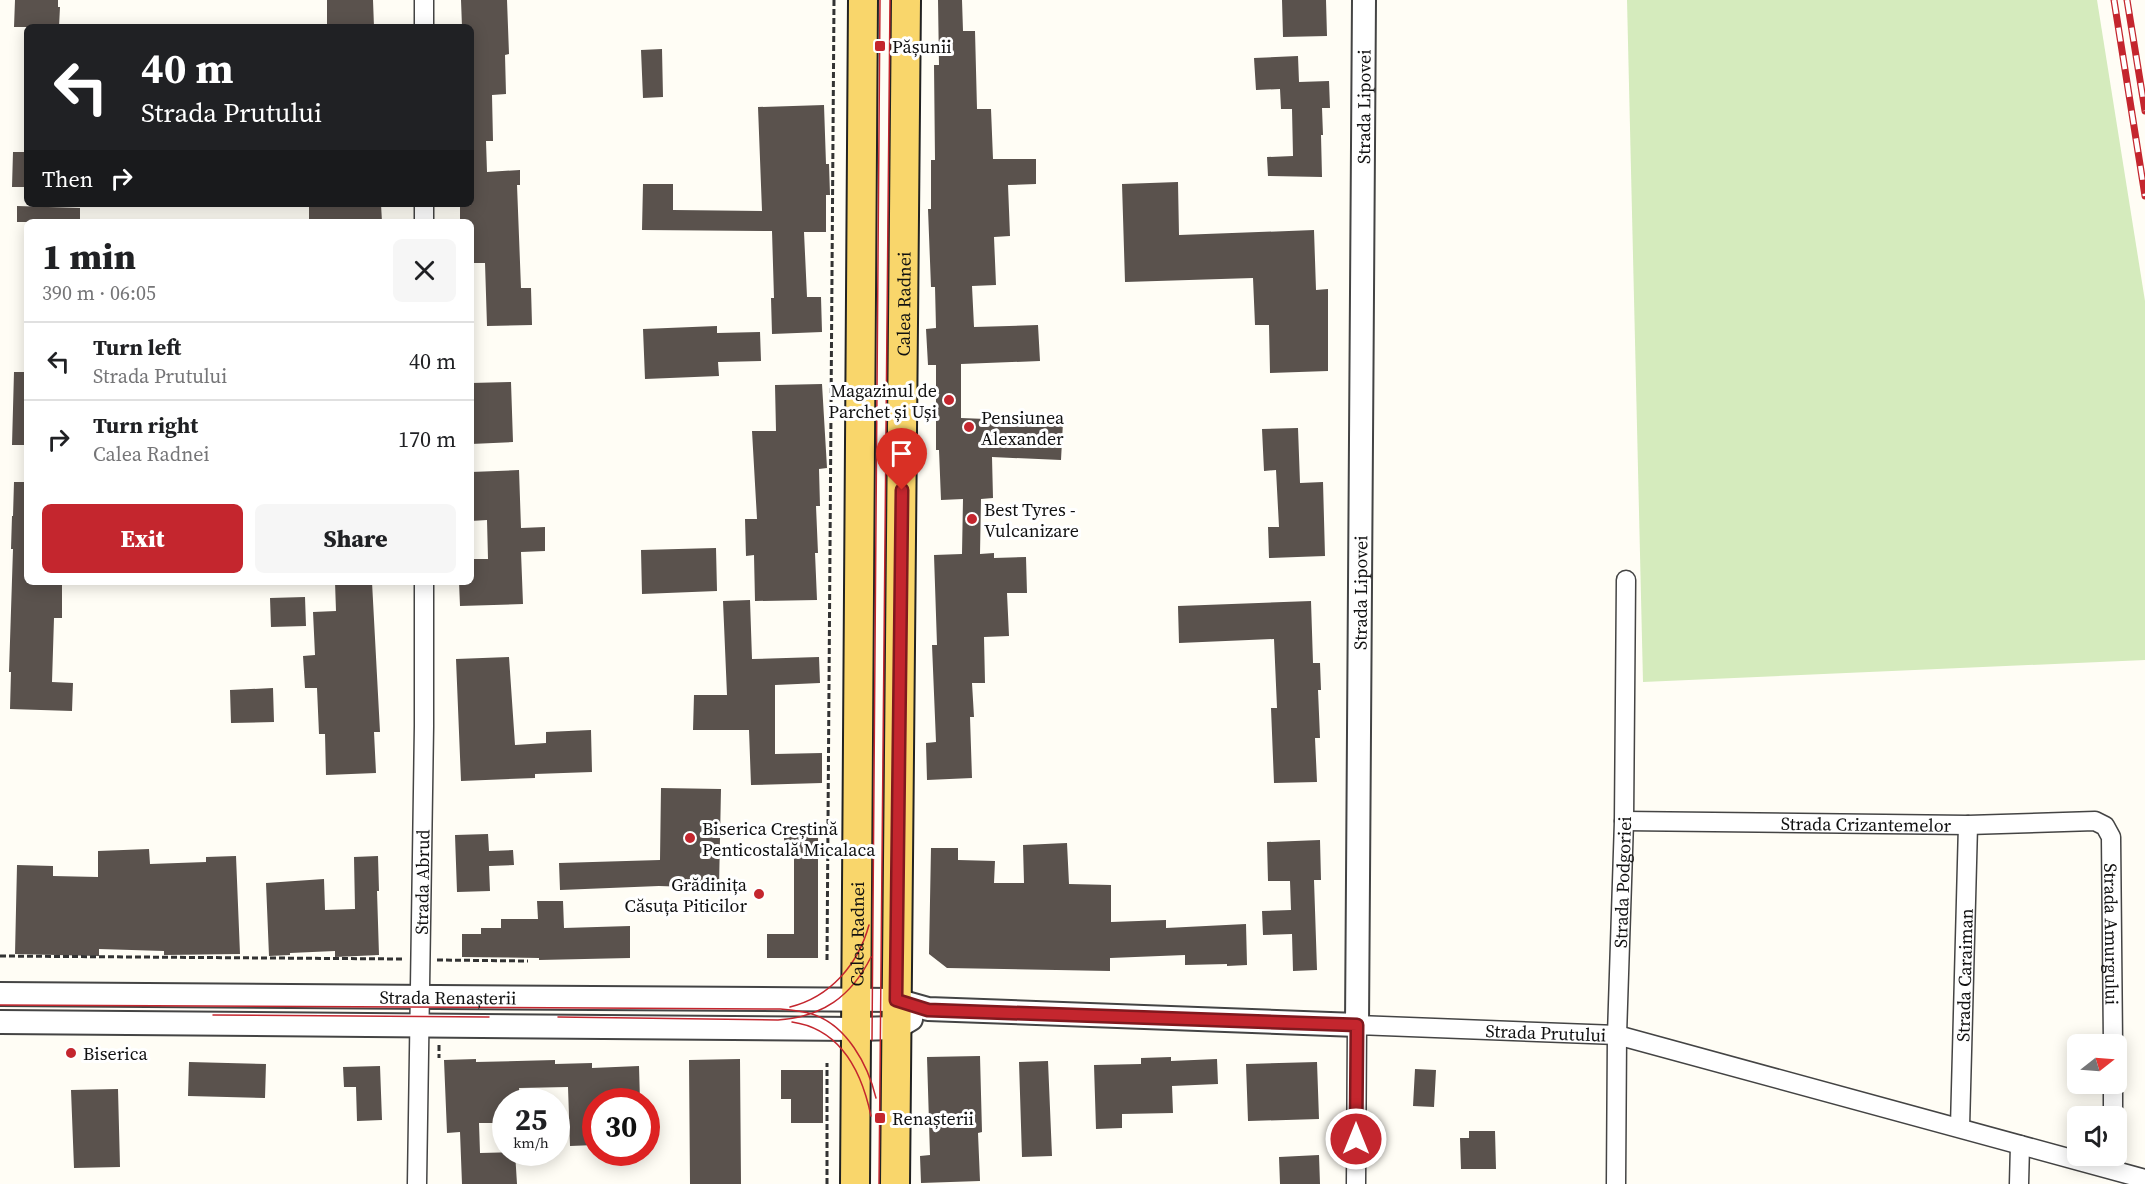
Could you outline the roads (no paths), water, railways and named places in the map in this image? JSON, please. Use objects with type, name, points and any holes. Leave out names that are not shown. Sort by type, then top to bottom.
[{"type":"main road","name":"Calea Radnei","points":[[855,1184],[863,0]]},
{"type":"main road","name":"Calea Radnei","points":[[895,1184],[906,0]]},
{"type":"street","points":[[424,0],[424,24]]},
{"type":"street","name":"Strada Lipovei","points":[[1356,1184],[1364,0]]},
{"type":"street","name":"Strada Podgoriei","points":[[1616,1184],[1617,1035],[1624,821],[1626,580]]},
{"type":"street","name":"Strada Abrud","points":[[417,1184],[424,585]]},
{"type":"street","name":"Strada Crizantemelor","points":[[1624,821],[1968,825],[2095,821],[2105,826]]},
{"type":"street","name":"Strada Caraiman","points":[[1960,1127],[1968,825]]},
{"type":"street","name":"Strada Amurgului","points":[[2105,826],[2111,837],[2113,1034]]},
{"type":"street","name":"Strada Renașterii","points":[[0,994],[856,1000],[896,1014]]},
{"type":"street","name":"Strada Prutului","points":[[896,1014],[928,1010],[1617,1035],[2020,1145],[2067,1154]]},
{"type":"street","name":"Strada Renașterii","points":[[0,1022],[856,1029],[896,1014]]},
{"type":"street","points":[[2019,1184],[2020,1145]]},
{"type":"street","name":"Strada Prutului","points":[[2121,1166],[2145,1179]]},
{"type":"tram line","points":[[872,1040],[880,0]]},
{"type":"tram line","points":[[879,1184],[890,0]]},
{"type":"tram line","points":[[790,1007],[818,996],[840,977],[858,953],[869,925]]},
{"type":"tram line","points":[[558,1017],[778,1020],[794,1018],[808,1015],[834,1002],[854,983],[871,957]]},
{"type":"tram line","points":[[0,1005],[792,1010],[824,1019],[846,1037],[868,1072],[876,1098]]},
{"type":"tram line","points":[[213,1015],[489,1017]]},
{"type":"tram line","points":[[792,1022],[809,1026],[836,1043],[855,1069],[871,1116]]},
{"type":"railway","points":[[2114,0],[2145,196]]},
{"type":"railway","points":[[2127,0],[2145,111]]},
{"type":"place","name":"Pășunii","points":[[880,46]]},
{"type":"place","name":"Magazinul de Parchet și Uși","points":[[949,400]]},
{"type":"place","name":"Pensiunea Alexander","points":[[969,427]]},
{"type":"place","name":"Best Tyres - Vulcanizare","points":[[972,519]]},
{"type":"place","name":"Biserica Creștină Penticostală Micalaca","points":[[690,838]]},
{"type":"place","name":"Grădinița Căsuța Piticilor","points":[[759,894]]},
{"type":"place","name":"Biserica","points":[[71,1053]]},
{"type":"place","name":"Renașterii","points":[[880,1118]]}]
